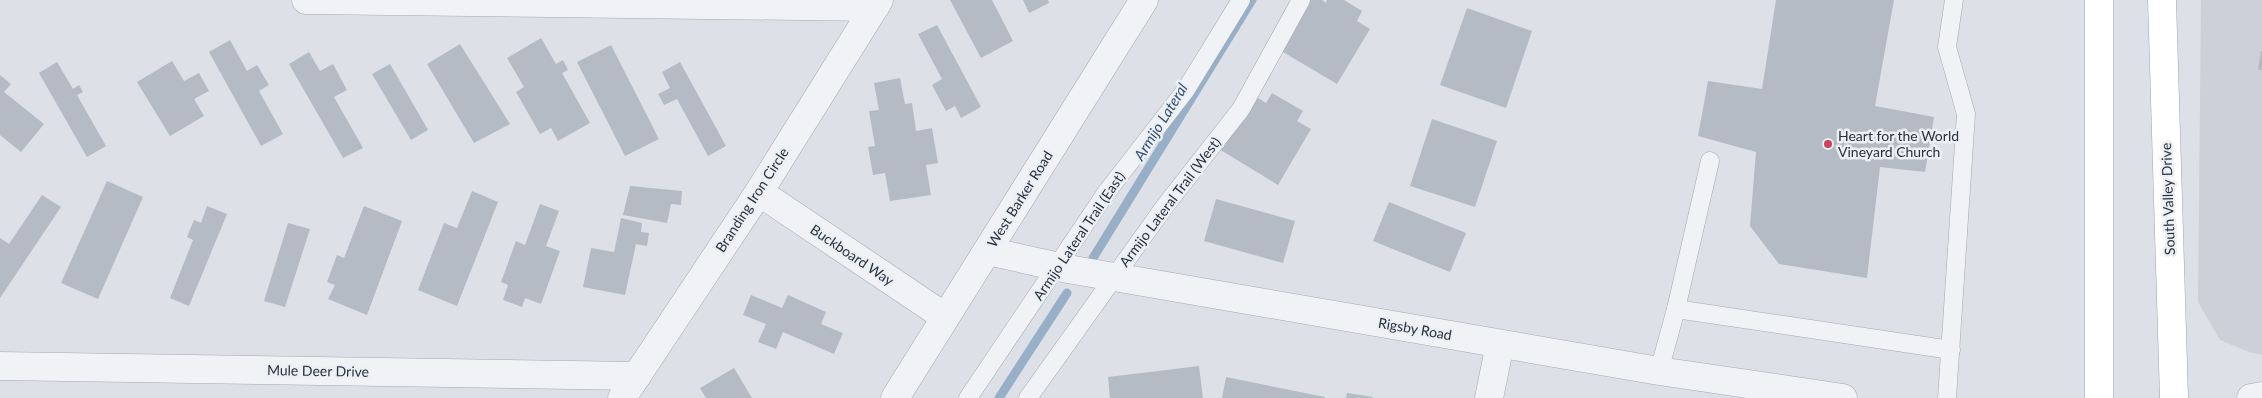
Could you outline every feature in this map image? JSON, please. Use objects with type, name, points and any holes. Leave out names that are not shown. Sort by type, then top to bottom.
[{"type":"main road","points":[[2099,0],[2099,398]]},
{"type":"main road","name":"South Valley Drive","points":[[2162,0],[2174,398]]},
{"type":"street","points":[[306,0],[877,3]]},
{"type":"street","name":"West Barker Road","points":[[895,398],[1144,0]]},
{"type":"street","name":"Branding Iron Circle","points":[[622,398],[759,192],[877,3]]},
{"type":"street","name":"Buckboard Way","points":[[759,192],[946,317]]},
{"type":"street","name":"Rigsby Road","points":[[988,251],[1114,277],[1500,344],[1658,371],[1843,398]]},
{"type":"street","points":[[1489,398],[1500,344]]},
{"type":"street","name":"Mule Deer Drive","points":[[0,366],[636,376]]},
{"type":"street","points":[[2251,398],[2262,396]]},
{"type":"lane","name":"Armijo Lateral Trail (East)","points":[[968,398],[1106,193],[1185,91],[1241,0]]},
{"type":"lane","name":"Armijo Lateral Trail (West)","points":[[1028,398],[1165,206],[1241,109],[1300,0]]},
{"type":"lane","points":[[1948,398],[1966,114],[1947,47],[1954,0]]},
{"type":"lane","points":[[1658,371],[1676,308],[1710,161]]},
{"type":"lane","points":[[1676,308],[1951,350]]},
{"type":"shaded area","points":[[2201,0],[2262,0],[2262,355],[2249,352],[2220,340],[2198,302]]},
{"type":"building","points":[[950,0],[992,0],[1013,41],[981,58]]},
{"type":"building","points":[[1023,0],[1048,0],[1049,3],[1029,13]]},
{"type":"building","points":[[1308,0],[1322,0],[1326,3],[1327,0],[1344,0],[1362,11],[1357,21],[1370,29],[1337,84],[1278,49]]},
{"type":"building","name":"Heart for the World Vineyard Church","points":[[1776,0],[1894,0],[1875,106],[1934,117],[1925,172],[1880,167],[1867,278],[1779,264],[1750,226],[1756,152],[1698,136],[1708,81],[1762,89]]},
{"type":"building","points":[[1467,8],[1532,31],[1506,108],[1440,85]]},
{"type":"building","points":[[937,25],[981,107],[961,118],[955,106],[946,111],[932,85],[942,79],[918,34]]},
{"type":"building","points":[[541,38],[556,64],[563,60],[568,70],[562,73],[590,123],[558,141],[551,128],[540,134],[516,92],[524,87],[507,58]]},
{"type":"building","points":[[230,40],[247,71],[257,65],[269,85],[259,91],[283,134],[261,146],[209,52]]},
{"type":"building","points":[[460,44],[510,124],[474,143],[427,64]]},
{"type":"building","points":[[611,45],[659,139],[625,156],[577,62]]},
{"type":"building","points":[[2261,51],[2262,70],[2258,70]]},
{"type":"building","points":[[309,52],[320,71],[333,64],[347,90],[334,97],[363,148],[343,158],[289,64]]},
{"type":"building","points":[[172,61],[184,81],[199,73],[209,91],[194,99],[204,116],[170,136],[137,82]]},
{"type":"building","points":[[57,62],[73,89],[79,85],[83,92],[77,95],[106,146],[87,157],[39,73]]},
{"type":"building","points":[[680,62],[726,146],[708,156],[677,99],[664,105],[658,94],[670,88],[662,72]]},
{"type":"building","points":[[390,64],[428,130],[411,140],[372,74]]},
{"type":"building","points":[[0,75],[11,84],[4,92],[44,124],[21,152],[0,135]]},
{"type":"building","points":[[900,78],[905,104],[912,103],[916,131],[932,128],[938,163],[926,165],[931,195],[890,201],[885,173],[873,175],[868,147],[875,146],[869,111],[879,110],[874,83]]},
{"type":"building","points":[[1272,93],[1303,111],[1297,121],[1311,129],[1278,185],[1219,149],[1252,94],[1266,103]]},
{"type":"building","points":[[1432,119],[1497,141],[1475,207],[1410,186]]},
{"type":"building","points":[[107,181],[143,197],[98,299],[61,283]]},
{"type":"building","points":[[630,186],[682,191],[681,205],[671,204],[667,223],[623,215]]},
{"type":"building","points":[[472,191],[498,202],[457,306],[418,290],[444,223],[457,228]]},
{"type":"building","points":[[42,195],[61,207],[0,298],[0,238],[9,244]]},
{"type":"building","points":[[1216,199],[1295,221],[1283,263],[1204,241]]},
{"type":"building","points":[[1389,202],[1466,233],[1450,272],[1373,241]]},
{"type":"building","points":[[540,204],[559,211],[546,246],[560,251],[541,304],[525,298],[522,307],[503,300],[508,285],[501,282],[516,241],[525,245]]},
{"type":"building","points":[[207,206],[227,214],[189,306],[170,298],[193,240],[187,237],[194,220],[201,223]]},
{"type":"building","points":[[364,206],[402,221],[367,315],[328,299],[335,285],[327,282],[337,255],[344,258]]},
{"type":"building","points":[[621,218],[642,223],[641,232],[649,233],[647,246],[636,244],[625,295],[583,287],[591,248],[614,252]]},
{"type":"building","points":[[288,223],[310,229],[285,307],[264,301]]},
{"type":"building","points":[[751,295],[782,308],[788,295],[826,312],[821,324],[843,333],[834,354],[783,332],[776,349],[758,342],[766,324],[743,315]]},
{"type":"building","points":[[1199,366],[1203,398],[1110,398],[1108,377]]},
{"type":"building","points":[[734,368],[752,398],[706,398],[700,388]]},
{"type":"building","points":[[1226,377],[1325,397],[1325,398],[1222,398]]},
{"type":"building","points":[[1347,393],[1373,397],[1373,398],[1346,398]]},
{"type":"waterway","name":"Armijo Lateral","points":[[1093,258],[1252,0]]},
{"type":"waterway","name":"Armijo Lateral","points":[[999,398],[1067,293]]},
{"type":"place","name":"Heart for the World Vineyard Church","points":[[1828,144]]}]
